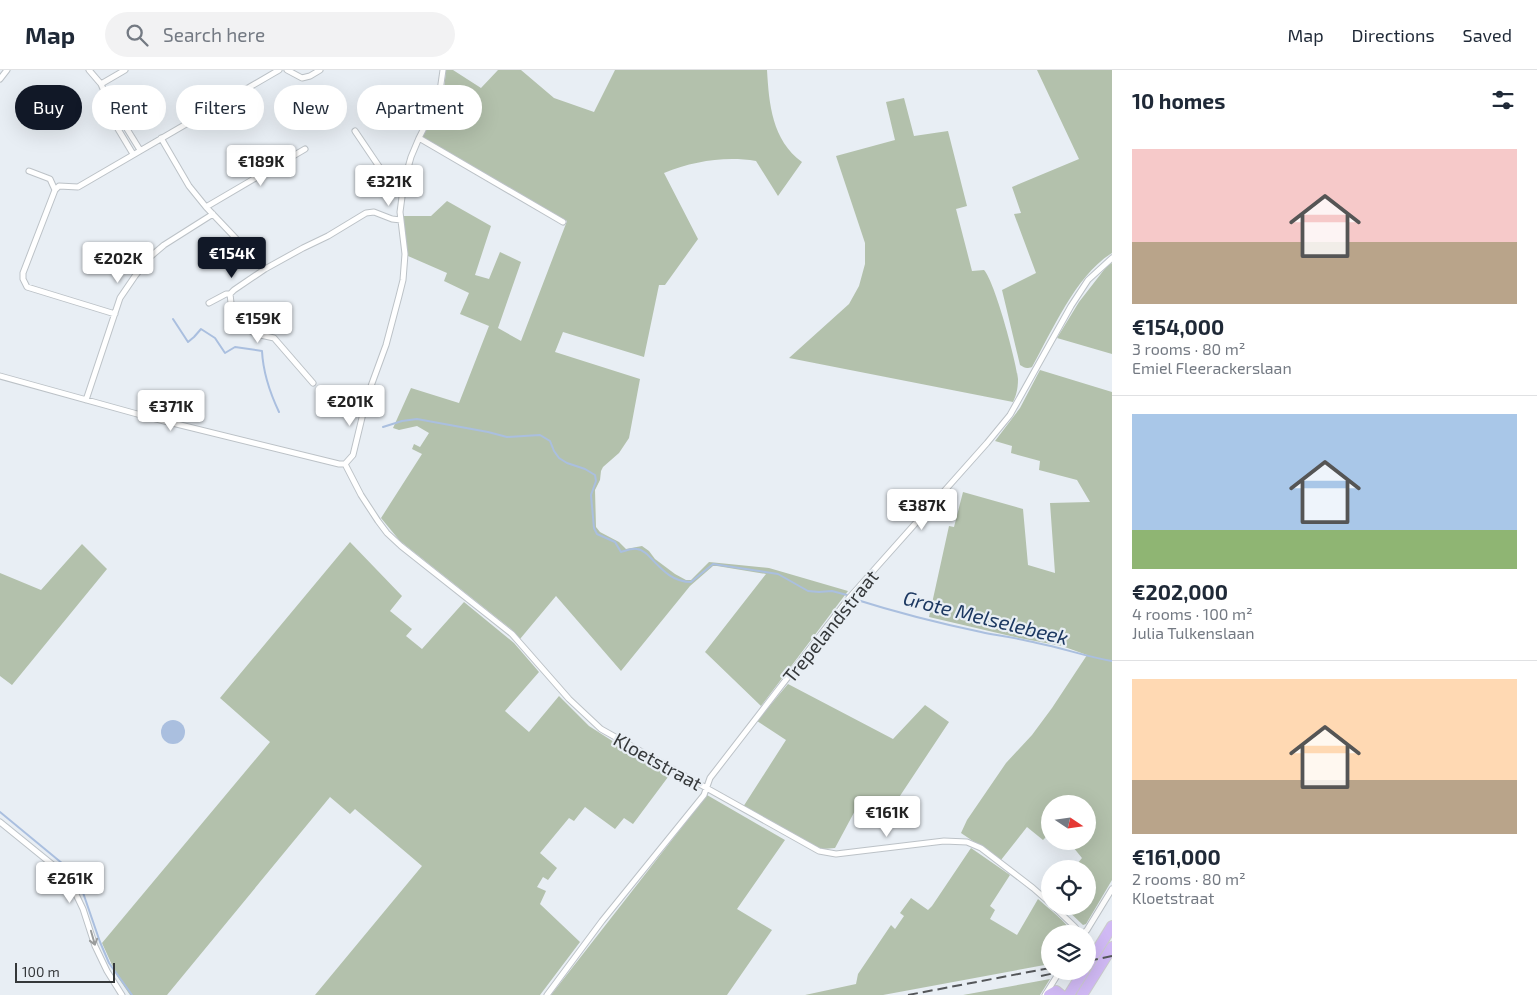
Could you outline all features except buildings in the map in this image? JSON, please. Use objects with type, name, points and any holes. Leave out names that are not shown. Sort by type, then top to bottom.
[{"type":"highway","points":[[1096,947],[1112,926]]},
{"type":"highway","points":[[1082,995],[1112,947]]},
{"type":"highway","points":[[1069,995],[1078,980]]},
{"type":"highway","points":[[1047,995],[1056,991],[1061,995]]},
{"type":"street","points":[[0,80],[7,70]]},
{"type":"street","points":[[90,70],[101,84],[125,70]]},
{"type":"street","points":[[115,314],[27,287],[23,279],[23,273],[55,190],[59,186],[78,187],[278,70]]},
{"type":"street","points":[[287,70],[302,78],[320,70]]},
{"type":"street","points":[[0,376],[86,400],[345,464],[353,455],[364,408],[386,345],[403,280],[405,254],[401,200],[406,174],[419,138],[439,98],[443,70]]},
{"type":"street","points":[[119,130],[133,154]]},
{"type":"street","points":[[128,130],[140,150]]},
{"type":"street","points":[[355,131],[380,168],[406,174]]},
{"type":"street","points":[[161,138],[189,186],[212,214],[265,269]]},
{"type":"street","points":[[419,138],[563,222]]},
{"type":"street","points":[[206,207],[306,149]]},
{"type":"street","points":[[29,171],[50,179],[55,190]]},
{"type":"street","points":[[208,303],[226,294],[230,294],[265,269],[328,236],[366,213],[374,212],[392,219],[401,220]]},
{"type":"street","points":[[86,400],[120,298],[150,257],[164,244],[212,214]]},
{"type":"street","name":"Trepelandstraat","points":[[547,995],[602,920],[704,795],[710,778],[849,598],[988,444],[1010,415],[1071,306],[1088,280],[1112,258]]},
{"type":"street","points":[[230,294],[231,303],[250,330],[256,334],[274,338],[313,383]]},
{"type":"street","name":"Kloetstraat","points":[[345,464],[361,495],[387,532],[401,546],[512,634],[600,729],[810,847],[836,854],[944,841],[967,842],[981,848],[1041,896]]},
{"type":"street","points":[[0,822],[64,874],[84,909],[95,946],[107,971],[122,995]]},
{"type":"street","points":[[1090,925],[1112,889]]},
{"type":"street","points":[[1063,915],[1074,925]]},
{"type":"street","points":[[1047,995],[1055,980]]},
{"type":"green space","points":[[446,70],[453,70],[476,85],[444,85]]},
{"type":"green space","points":[[498,70],[521,70],[554,98],[594,112],[615,70],[767,70],[771,108],[778,132],[792,153],[802,162],[778,196],[756,161],[721,159],[687,165],[664,173],[698,239],[665,285],[659,285],[644,357],[563,332],[555,352],[640,379],[629,438],[619,453],[603,467],[595,490],[596,527],[600,532],[619,542],[626,549],[642,546],[655,559],[686,580],[691,580],[709,562],[769,568],[848,591],[761,706],[705,652],[766,574],[713,566],[690,586],[621,671],[556,596],[520,639],[511,629],[400,541],[381,518],[422,454],[412,449],[414,444],[420,447],[429,433],[417,426],[399,430],[393,428],[411,388],[459,403],[489,326],[460,314],[469,293],[444,281],[447,273],[408,256],[403,216],[431,216],[447,201],[491,226],[475,275],[489,279],[500,252],[521,262],[498,328],[521,341],[567,221],[422,138],[426,130],[482,130],[482,87]]},
{"type":"green space","points":[[1037,70],[1112,70],[1112,253],[1087,275],[1076,289],[1032,367],[1027,368],[1020,365],[1002,290],[1036,273],[1014,214],[1021,213],[1012,187],[1079,159]]},
{"type":"green space","points":[[904,98],[914,136],[948,131],[967,206],[956,209],[972,271],[984,270],[989,277],[1013,356],[1018,379],[1013,402],[789,358],[849,304],[859,286],[865,264],[865,243],[836,156],[895,140],[886,102]]},
{"type":"green space","points":[[1112,263],[1112,354],[1057,338],[1079,302],[1107,266]]},
{"type":"green space","points":[[1040,370],[1112,392],[1112,880],[1096,907],[1096,860],[1080,860],[1082,858],[1075,850],[1096,850],[1096,795],[1041,795],[1041,838],[1027,827],[1001,860],[961,833],[967,820],[1006,763],[1032,735],[1087,655],[1062,646],[929,617],[949,526],[954,527],[963,492],[1023,509],[1028,565],[1055,573],[1050,503],[1090,502],[1077,480],[1039,470],[1040,461],[1011,453],[1012,446],[995,441],[1020,408]]},
{"type":"green space","points":[[350,542],[402,596],[390,611],[412,629],[406,636],[422,649],[464,602],[514,643],[539,672],[505,711],[529,732],[559,696],[589,726],[628,751],[671,773],[633,824],[624,818],[615,829],[585,807],[574,821],[569,818],[540,853],[557,868],[548,880],[543,877],[537,887],[546,891],[540,904],[580,942],[540,995],[315,995],[422,866],[355,809],[350,814],[330,797],[167,995],[130,995],[117,976],[102,943],[270,742],[220,698]]},
{"type":"green space","points":[[82,544],[107,569],[12,685],[0,676],[0,573],[41,590]]},
{"type":"green space","points":[[788,684],[893,739],[925,705],[949,722],[884,820],[865,809],[857,807],[835,848],[823,849],[811,845],[743,807],[786,740],[757,721]]},
{"type":"green space","points":[[707,795],[785,840],[737,909],[772,930],[727,995],[551,995]]},
{"type":"green space","points":[[971,848],[1010,875],[990,906],[995,910],[990,919],[1017,935],[1038,899],[1041,902],[1041,915],[1056,915],[1066,925],[1041,925],[1041,966],[883,995],[805,995],[856,984],[858,974],[891,925],[895,929],[904,916],[900,913],[911,898],[928,910]]},
{"type":"green space","points":[[1072,915],[1091,915],[1086,924],[1083,925]]},
{"type":"green space","points":[[1045,980],[1049,980],[1040,995],[963,995]]},
{"type":"water","points":[[173,720],[178,721],[184,727],[184,737],[178,743],[173,744],[168,743],[162,737],[161,732],[162,727],[168,721]]},
{"type":"waterway","name":"Grote Melselebeek","points":[[173,319],[188,342],[201,329],[215,338],[225,353],[235,347],[262,351],[268,382],[279,412]]},
{"type":"waterway","name":"Grote Melselebeek","points":[[383,427],[417,419],[507,437],[540,435],[550,441],[559,458],[595,475],[596,481],[591,495],[594,528],[597,534],[615,542],[621,552],[633,549],[642,551],[665,572],[681,581],[691,582],[713,564],[778,574],[808,591],[832,591],[847,595]]},
{"type":"waterway","name":"Grote Melselebeek","points":[[854,599],[933,621],[1030,641],[1112,661]]},
{"type":"waterway","points":[[0,812],[63,864]]},
{"type":"waterway","points":[[79,881],[109,963],[132,995]]},
{"type":"railway","points":[[1096,959],[1112,956]]},
{"type":"railway","points":[[908,995],[1041,970]]}]
